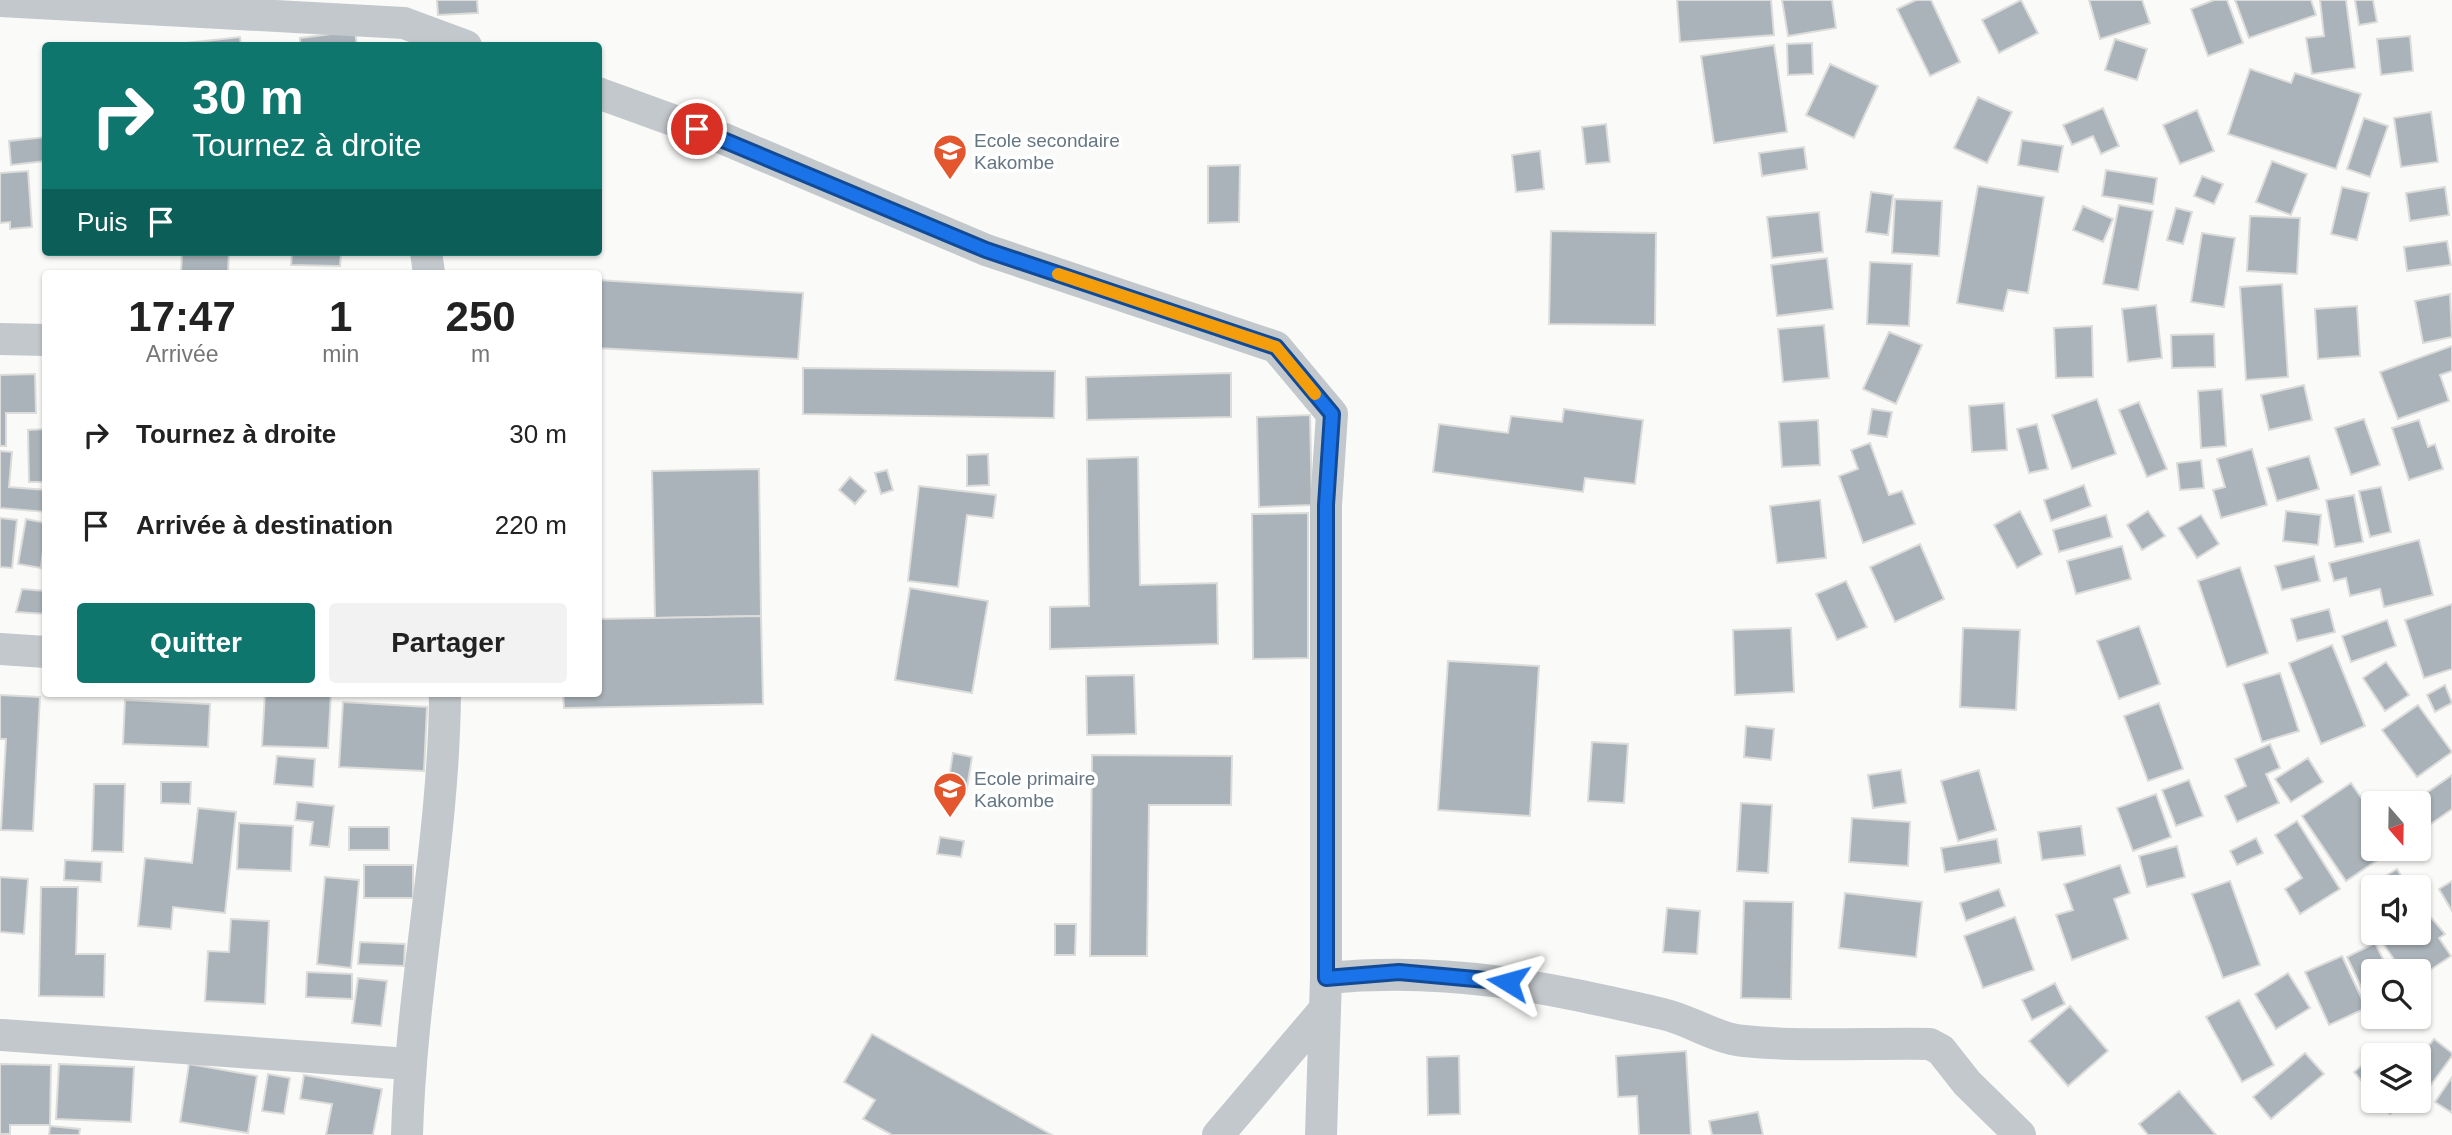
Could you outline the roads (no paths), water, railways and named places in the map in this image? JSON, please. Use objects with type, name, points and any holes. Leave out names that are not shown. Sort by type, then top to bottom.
[{"type":"street","points":[[0,1],[403,23],[455,42]]},
{"type":"street","points":[[602,94],[722,138],[986,250],[1276,347],[1332,414],[1326,505],[1325,994],[1321,1135]]},
{"type":"street","points":[[0,339],[42,340]]},
{"type":"street","points":[[0,649],[42,652]]},
{"type":"street","points":[[407,1135],[409,1064],[444,757],[444,697]]},
{"type":"street","points":[[1218,1135],[1325,994],[1399,972],[1457,975],[1534,985],[1674,1016],[1741,1041],[1930,1044],[1941,1050],[1967,1083],[2020,1135]]},
{"type":"street","points":[[2,1035],[409,1064]]},
{"type":"place","name":"Ecole secondaire Kakombe","points":[[950,181]]},
{"type":"place","name":"Ecole primaire Kakombe","points":[[950,819]]}]
